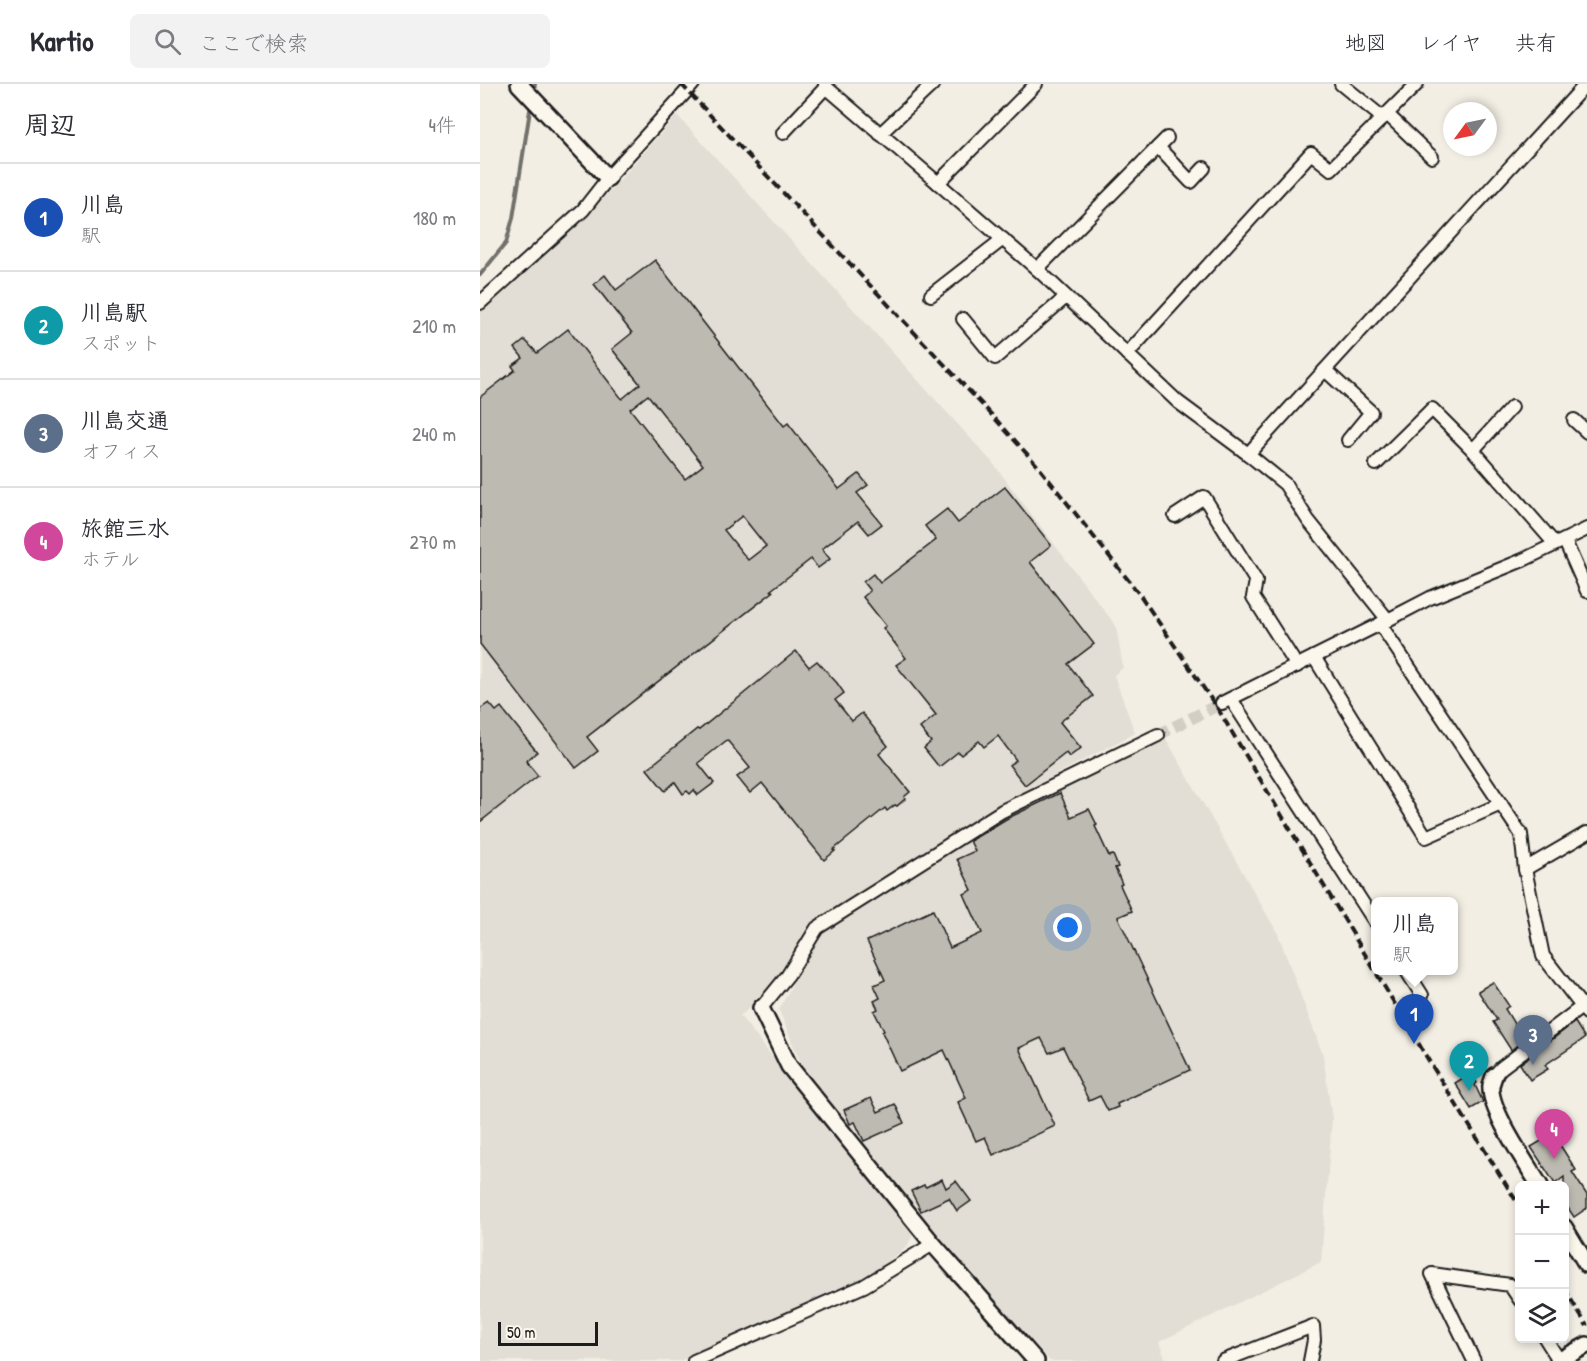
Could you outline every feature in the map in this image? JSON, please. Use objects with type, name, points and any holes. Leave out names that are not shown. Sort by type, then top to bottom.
[{"type":"street","points":[[480,303],[583,210],[608,178],[693,84]]},
{"type":"street","points":[[880,134],[933,84]]},
{"type":"street","points":[[938,183],[1036,84]]},
{"type":"street","points":[[1341,84],[1385,116],[1432,157]]},
{"type":"street","points":[[1127,354],[1311,153],[1331,169],[1417,84]]},
{"type":"street","points":[[1248,454],[1586,84]]},
{"type":"street","points":[[783,133],[825,86],[1037,269],[1178,402],[1285,484],[1308,520],[1384,622],[1521,834],[1525,869],[1543,956],[1585,1008],[1501,1068],[1494,1076],[1491,1086],[1501,1120],[1538,1181]]},
{"type":"street","points":[[522,87],[608,178]]},
{"type":"street","points":[[1037,269],[1167,138]]},
{"type":"street","points":[[1158,147],[1191,182],[1204,168]]},
{"type":"street","points":[[932,295],[1003,239]]},
{"type":"street","points":[[963,319],[995,358],[1066,297]]},
{"type":"street","points":[[1325,370],[1371,412],[1348,440]]},
{"type":"street","points":[[1473,450],[1512,407]]},
{"type":"street","points":[[1376,464],[1432,409],[1560,542],[1587,591]]},
{"type":"street","points":[[1574,420],[1587,432]]},
{"type":"street","points":[[1175,516],[1204,497],[1256,581],[1253,597],[1298,666]]},
{"type":"street","points":[[1371,916],[1226,701],[1430,598],[1523,560],[1587,530]]},
{"type":"street","points":[[1314,657],[1426,837],[1501,804]]},
{"type":"street","points":[[1036,1361],[933,1244],[789,1066],[761,1008],[788,975],[817,928],[1002,811],[1158,735]]},
{"type":"street","points":[[1525,869],[1587,833]]},
{"type":"street","points":[[1409,975],[1422,995]]},
{"type":"street","points":[[1569,1235],[1587,1265]]},
{"type":"street","points":[[694,1361],[864,1286],[933,1244]]},
{"type":"street","points":[[1474,1361],[1432,1274],[1510,1285],[1515,1292]]},
{"type":"street","points":[[1223,1361],[1313,1326],[1314,1340],[1310,1361]]},
{"type":"street","points":[[1548,1343],[1559,1361],[1587,1345]]},
{"type":"shaded area","points":[[677,115],[992,462],[1116,626],[1123,668],[1114,675],[1135,733],[998,805],[815,923],[772,989],[740,1016],[913,1234],[907,1247],[858,1284],[716,1343],[680,1361],[480,1361],[480,309],[592,211]]},
{"type":"shaded area","points":[[1165,737],[1278,934],[1323,1055],[1332,1119],[1321,1262],[1159,1342],[1166,1361],[1050,1361],[925,1220],[801,1064],[779,1010],[818,935],[1007,813]]},
{"type":"building","points":[[655,260],[784,426],[788,423],[839,489],[859,474],[868,485],[857,493],[882,524],[869,534],[858,521],[822,549],[830,559],[818,568],[811,559],[771,590],[773,592],[587,737],[598,751],[576,768],[480,644],[480,397],[515,370],[512,366],[523,358],[515,348],[525,340],[537,353],[568,329],[622,399],[640,384],[612,349],[632,333],[594,284],[605,275],[616,290]],"holes":[[[648,395],[703,465],[685,479],[630,409]],[[742,516],[766,546],[748,560],[724,530]]]},
{"type":"building","points":[[1005,487],[1051,545],[1030,562],[1094,644],[1068,664],[1093,696],[1060,722],[1081,748],[1069,757],[1066,753],[1025,785],[1009,765],[1016,760],[998,736],[984,747],[979,741],[961,755],[958,752],[939,767],[924,748],[931,742],[920,728],[936,715],[896,665],[906,658],[883,628],[886,626],[863,597],[870,591],[863,582],[873,574],[880,583],[936,540],[925,526],[947,509],[958,523]]},
{"type":"building","points":[[796,651],[809,667],[817,661],[837,683],[844,693],[835,700],[852,721],[862,713],[888,746],[879,754],[910,792],[897,806],[887,811],[885,808],[824,860],[762,783],[750,793],[737,777],[750,768],[727,740],[698,763],[714,783],[698,795],[694,790],[690,794],[687,791],[683,794],[675,782],[665,791],[647,769]]},
{"type":"building","points":[[489,703],[496,711],[501,707],[537,752],[526,761],[538,776],[480,822],[480,709]]},
{"type":"building","points":[[1060,793],[1071,817],[1089,809],[1109,856],[1113,855],[1118,867],[1115,868],[1122,884],[1120,885],[1132,911],[1118,917],[1190,1070],[1117,1104],[1118,1107],[1108,1111],[1100,1096],[1089,1101],[1063,1047],[1049,1053],[1041,1038],[1019,1048],[1055,1126],[993,1155],[985,1137],[976,1141],[958,1102],[966,1098],[944,1050],[900,1071],[874,1011],[878,1009],[874,1001],[880,998],[874,985],[885,980],[867,941],[933,910],[950,948],[982,933],[964,894],[972,890],[957,859],[975,851],[970,841],[1006,819]]},
{"type":"building","points":[[1493,982],[1509,1006],[1505,1009],[1524,1040],[1511,1050],[1493,1022],[1497,1020],[1478,991]]},
{"type":"building","points":[[1575,1022],[1585,1038],[1545,1065],[1548,1069],[1530,1080],[1520,1064]]},
{"type":"building","points":[[1471,1073],[1483,1102],[1471,1109],[1455,1083]]},
{"type":"building","points":[[871,1098],[878,1112],[895,1104],[904,1123],[864,1141],[855,1122],[850,1124],[844,1110]]},
{"type":"building","points":[[1553,1134],[1576,1170],[1572,1172],[1587,1195],[1587,1208],[1574,1217],[1569,1210],[1569,1181],[1564,1181],[1564,1177],[1559,1181],[1553,1181],[1531,1147]]},
{"type":"building","points":[[942,1179],[946,1188],[956,1181],[971,1201],[957,1211],[949,1198],[921,1211],[911,1191]]},
{"type":"waterway","points":[[533,94],[535,84]]},
{"type":"waterway","points":[[480,275],[506,243],[513,218],[531,104]]},
{"type":"tunnel","points":[[1158,735],[1222,703]]},
{"type":"railway","points":[[681,84],[1037,465],[1140,595],[1218,709],[1371,964]]},
{"type":"railway","points":[[1377,975],[1515,1199]]},
{"type":"railway","points":[[1565,1289],[1587,1326]]},
{"type":"place","name":"川島","points":[[1414,1044]]},
{"type":"place","name":"川島交通","points":[[1533,1065]]},
{"type":"place","name":"川島駅","points":[[1469,1091]]},
{"type":"place","name":"旅館三水","points":[[1554,1159]]}]
